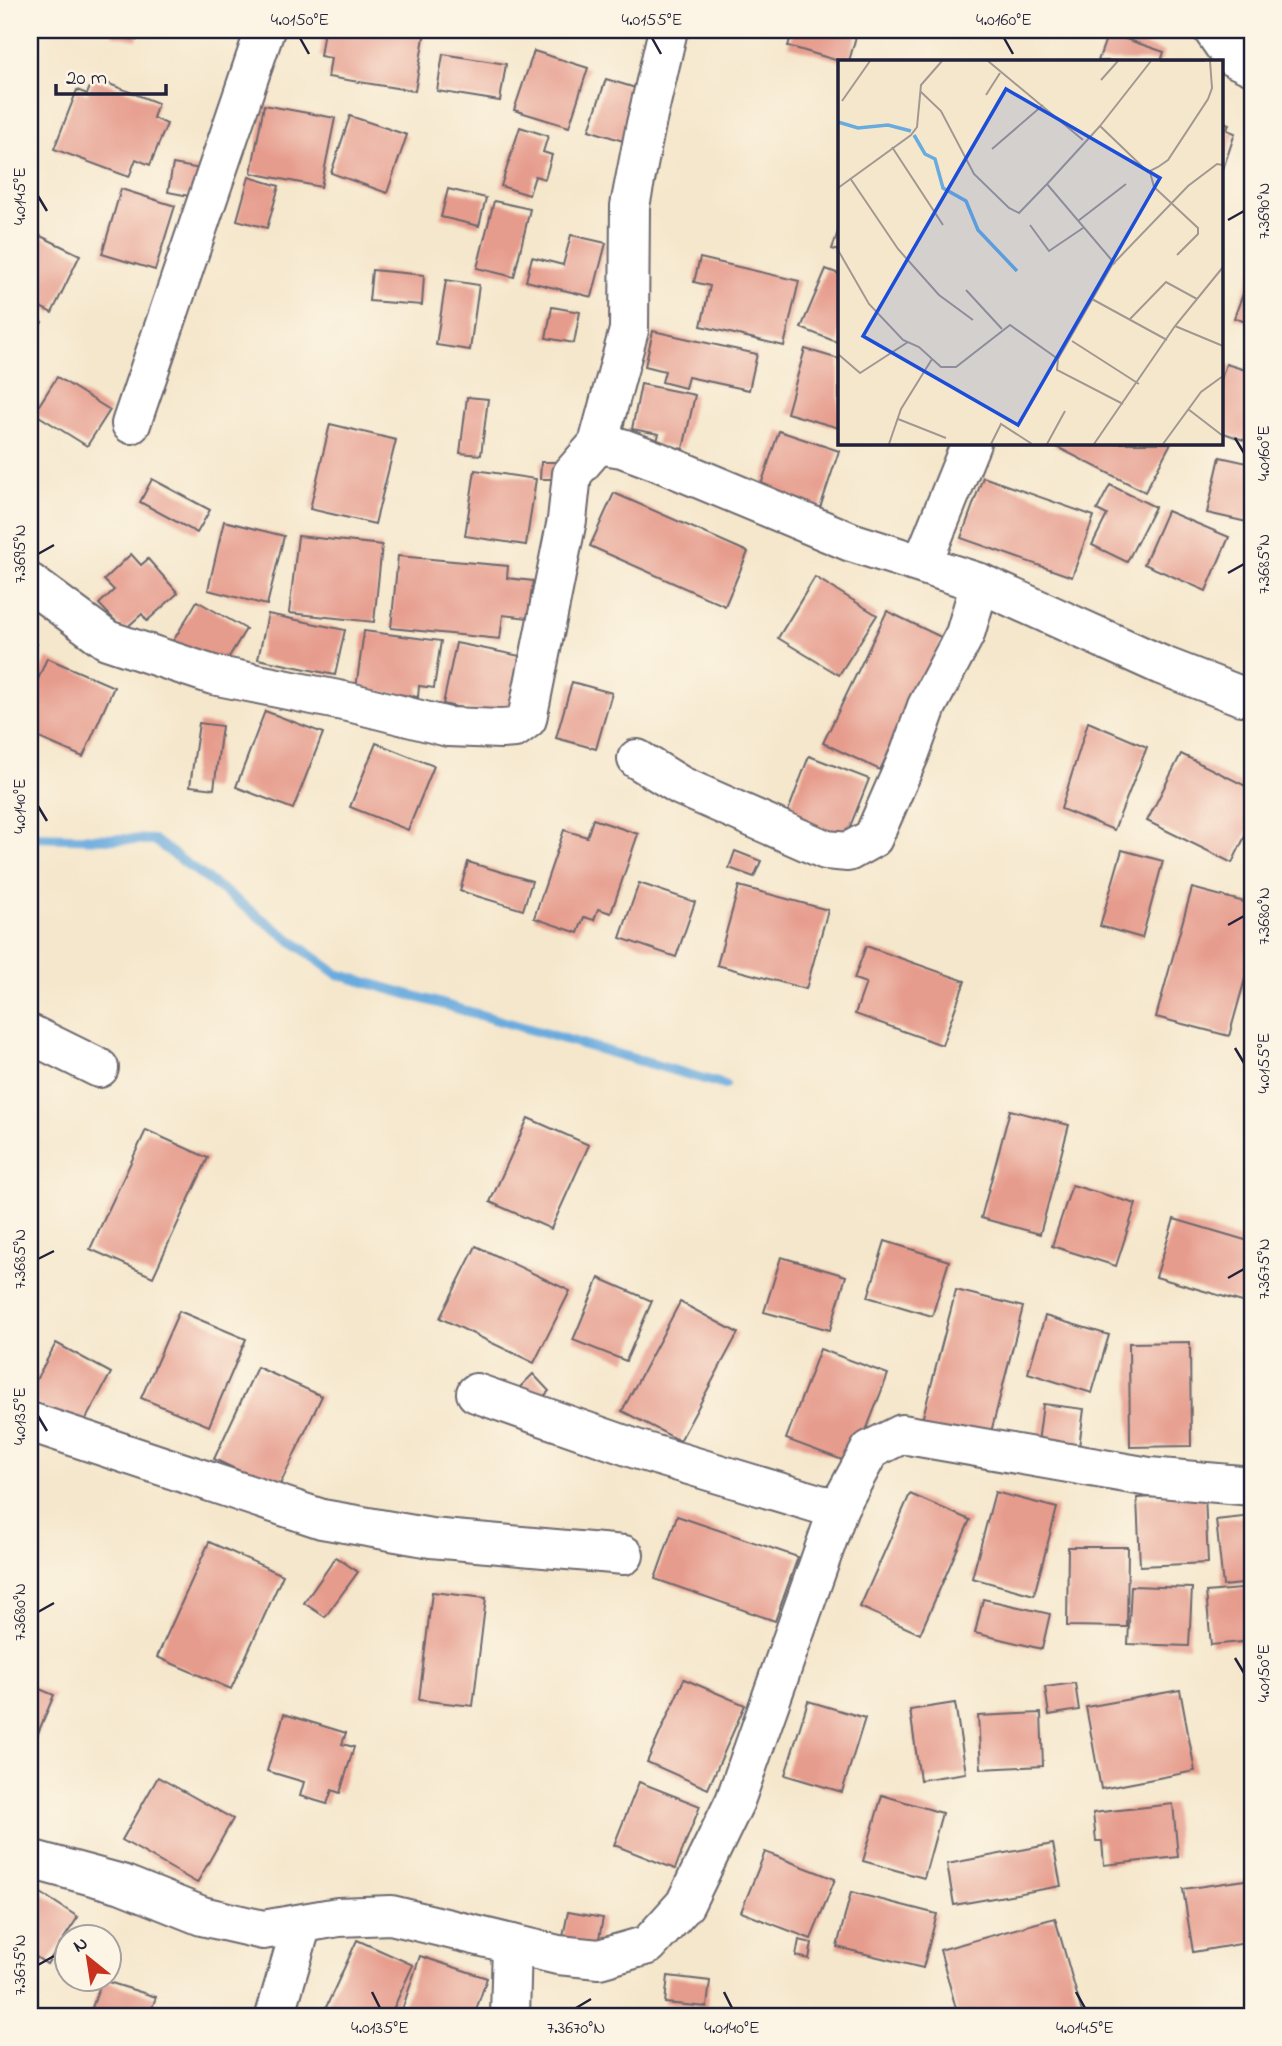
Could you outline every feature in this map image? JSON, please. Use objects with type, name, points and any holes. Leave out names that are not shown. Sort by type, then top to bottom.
[{"type":"street","points":[[131,424],[265,30]]},
{"type":"street","points":[[1213,30],[1231,56],[1252,66]]},
{"type":"street","points":[[30,583],[107,640],[213,675],[353,703],[448,727],[515,728],[527,719],[567,520],[572,474],[597,444],[629,330],[630,206],[660,32]]},
{"type":"street","points":[[597,444],[622,448],[851,542],[980,583],[1161,665],[1241,696],[1252,695]]},
{"type":"street","points":[[922,564],[971,444]]},
{"type":"street","points":[[637,759],[681,786],[826,850],[848,852],[873,838],[927,706],[965,634],[980,583]]},
{"type":"street","points":[[30,1034],[99,1068]]},
{"type":"street","points":[[476,1393],[639,1450],[819,1504],[839,1507]]},
{"type":"street","points":[[30,1422],[323,1520],[431,1538],[624,1555]]},
{"type":"street","points":[[30,1858],[122,1884],[214,1919],[263,1930],[338,1917],[390,1915],[558,1955],[599,1959],[648,1945],[685,1904],[735,1801],[839,1507],[870,1450],[902,1434],[1149,1477],[1252,1486]]},
{"type":"street","points":[[275,2016],[302,1924]]},
{"type":"street","points":[[510,2016],[512,1944]]},
{"type":"building","points":[[113,30],[139,30],[137,40],[112,35]]},
{"type":"building","points":[[324,30],[425,31],[415,91],[328,77],[331,58],[320,56]]},
{"type":"building","points":[[793,30],[858,30],[849,60],[838,61],[788,46]]},
{"type":"building","points":[[1108,33],[1164,52],[1161,60],[1098,60]]},
{"type":"building","points":[[534,51],[588,68],[569,127],[514,110]]},
{"type":"building","points":[[443,54],[506,64],[500,101],[437,91]]},
{"type":"building","points":[[94,78],[158,103],[153,118],[167,124],[150,165],[136,159],[129,177],[54,149],[77,90],[87,94]]},
{"type":"building","points":[[606,79],[642,90],[626,142],[589,130]]},
{"type":"building","points":[[264,105],[335,118],[321,187],[251,173]]},
{"type":"building","points":[[350,116],[407,135],[387,193],[331,173]]},
{"type":"building","points":[[1222,121],[1229,124],[1227,130],[1235,133],[1223,169]]},
{"type":"building","points":[[520,127],[548,136],[543,152],[552,155],[545,179],[535,176],[529,195],[501,186]]},
{"type":"building","points":[[173,164],[206,170],[200,198],[168,192]]},
{"type":"building","points":[[249,177],[279,186],[267,228],[237,220]]},
{"type":"building","points":[[121,189],[175,206],[155,270],[102,254]]},
{"type":"building","points":[[448,189],[486,198],[479,226],[441,217]]},
{"type":"building","points":[[494,201],[530,209],[514,277],[477,268]]},
{"type":"building","points":[[30,231],[80,255],[52,313],[30,302]]},
{"type":"building","points":[[838,232],[838,251],[832,249]]},
{"type":"building","points":[[571,235],[606,243],[592,297],[526,281],[532,257],[563,265]]},
{"type":"building","points":[[700,258],[799,281],[784,346],[701,326],[710,286],[694,282]]},
{"type":"building","points":[[826,269],[838,274],[838,343],[801,328]]},
{"type":"building","points":[[372,270],[424,275],[422,305],[369,301]]},
{"type":"building","points":[[1252,270],[1252,324],[1234,318]]},
{"type":"building","points":[[446,280],[479,285],[470,350],[436,345]]},
{"type":"building","points":[[552,307],[580,312],[574,343],[546,338]]},
{"type":"building","points":[[30,315],[42,322],[30,343]]},
{"type":"building","points":[[653,331],[757,354],[749,390],[688,377],[685,388],[662,382],[665,371],[645,366]]},
{"type":"building","points":[[805,349],[838,359],[838,428],[787,413]]},
{"type":"building","points":[[1226,364],[1252,372],[1252,443],[1222,432],[1222,376]]},
{"type":"building","points":[[57,377],[110,410],[87,446],[34,413]]},
{"type":"building","points":[[641,384],[695,395],[683,449],[656,444],[659,434],[632,429]]},
{"type":"building","points":[[467,397],[488,399],[481,455],[460,453]]},
{"type":"building","points":[[330,424],[396,440],[375,524],[310,509]]},
{"type":"building","points":[[779,431],[839,451],[816,520],[756,500]]},
{"type":"building","points":[[1054,444],[1170,444],[1145,492]]},
{"type":"building","points":[[1220,457],[1252,464],[1252,500],[1247,522],[1207,513]]},
{"type":"building","points":[[541,462],[557,462],[556,479],[540,479]]},
{"type":"building","points":[[475,470],[536,479],[526,545],[465,536]]},
{"type":"building","points":[[983,477],[1094,516],[1072,577],[961,538]]},
{"type":"building","points":[[152,479],[210,510],[197,533],[140,502]]},
{"type":"building","points":[[1110,485],[1155,507],[1127,562],[1092,545],[1107,515],[1097,510]]},
{"type":"building","points":[[614,493],[748,552],[725,606],[590,546]]},
{"type":"building","points":[[1167,511],[1229,537],[1206,591],[1144,564]]},
{"type":"building","points":[[224,521],[284,536],[267,605],[208,590]]},
{"type":"building","points":[[298,536],[382,545],[374,622],[289,613]]},
{"type":"building","points":[[131,554],[141,565],[148,559],[178,593],[147,621],[142,614],[124,630],[99,604],[114,590],[104,580]]},
{"type":"building","points":[[398,556],[508,566],[507,578],[533,581],[528,618],[503,615],[500,639],[391,628]]},
{"type":"building","points":[[815,577],[877,615],[839,675],[778,638]]},
{"type":"building","points":[[197,601],[246,629],[224,665],[169,648]]},
{"type":"building","points":[[887,611],[943,638],[880,770],[823,743]]},
{"type":"building","points":[[268,614],[345,630],[335,675],[258,659]]},
{"type":"building","points":[[364,631],[441,641],[434,688],[419,686],[418,697],[356,688]]},
{"type":"building","points":[[30,640],[37,644],[30,656]]},
{"type":"building","points":[[456,643],[525,657],[511,719],[443,704]]},
{"type":"building","points":[[47,658],[114,687],[83,757],[30,734],[30,698]]},
{"type":"building","points":[[572,682],[612,693],[596,749],[556,738]]},
{"type":"building","points":[[265,711],[323,733],[293,809],[236,787]]},
{"type":"building","points":[[1088,722],[1147,747],[1114,830],[1061,809]]},
{"type":"building","points":[[199,723],[222,726],[214,789],[190,786]]},
{"type":"building","points":[[376,743],[434,766],[408,830],[350,807]]},
{"type":"building","points":[[1181,754],[1252,789],[1252,822],[1232,863],[1147,821]]},
{"type":"building","points":[[809,756],[869,779],[845,839],[786,817]]},
{"type":"building","points":[[593,819],[638,834],[611,913],[598,909],[594,920],[584,917],[578,933],[534,918],[564,830],[587,837]]},
{"type":"building","points":[[1122,850],[1163,861],[1142,938],[1100,926]]},
{"type":"building","points":[[735,851],[761,861],[754,877],[729,868]]},
{"type":"building","points":[[468,862],[532,881],[523,910],[460,891]]},
{"type":"building","points":[[639,883],[695,902],[676,957],[620,938]]},
{"type":"building","points":[[739,886],[828,910],[806,989],[717,965]]},
{"type":"building","points":[[1192,888],[1252,904],[1252,954],[1229,1036],[1156,1017]]},
{"type":"building","points":[[866,946],[965,981],[942,1045],[855,1014],[866,983],[854,979]]},
{"type":"building","points":[[1010,1110],[1069,1125],[1040,1234],[981,1218]]},
{"type":"building","points":[[528,1118],[589,1145],[551,1229],[490,1202]]},
{"type":"building","points":[[146,1130],[208,1158],[153,1277],[90,1249]]},
{"type":"building","points":[[1072,1185],[1136,1204],[1116,1266],[1052,1246]]},
{"type":"building","points":[[1174,1219],[1252,1242],[1252,1294],[1249,1304],[1156,1277]]},
{"type":"building","points":[[885,1241],[949,1261],[932,1316],[868,1297]]},
{"type":"building","points":[[476,1246],[570,1291],[534,1363],[440,1318]]},
{"type":"building","points":[[781,1257],[846,1276],[830,1330],[764,1312]]},
{"type":"building","points":[[599,1278],[652,1301],[626,1361],[573,1340]]},
{"type":"building","points":[[956,1290],[1023,1307],[988,1444],[920,1428]]},
{"type":"building","points":[[680,1302],[738,1333],[680,1441],[622,1411]]},
{"type":"building","points":[[179,1311],[246,1339],[209,1426],[141,1398]]},
{"type":"building","points":[[1045,1316],[1109,1335],[1092,1393],[1028,1373]]},
{"type":"building","points":[[1190,1342],[1191,1446],[1130,1447],[1129,1343]]},
{"type":"building","points":[[56,1343],[111,1373],[81,1428],[30,1400],[30,1391]]},
{"type":"building","points":[[820,1349],[888,1374],[853,1464],[786,1439]]},
{"type":"building","points":[[257,1367],[322,1396],[278,1489],[214,1459]]},
{"type":"building","points":[[533,1374],[549,1391],[532,1409],[515,1392]]},
{"type":"building","points":[[1043,1404],[1084,1409],[1078,1455],[1037,1450]]},
{"type":"building","points":[[995,1492],[1057,1508],[1034,1595],[972,1578]]},
{"type":"building","points":[[910,1494],[970,1520],[920,1634],[860,1607]]},
{"type":"building","points":[[1205,1494],[1208,1563],[1140,1566],[1137,1498]]},
{"type":"building","points":[[677,1516],[798,1557],[775,1621],[655,1579]]},
{"type":"building","points":[[1252,1516],[1252,1583],[1223,1586],[1216,1520]]},
{"type":"building","points":[[209,1542],[283,1575],[231,1689],[157,1657]]},
{"type":"building","points":[[1068,1547],[1128,1547],[1127,1627],[1067,1626]]},
{"type":"building","points":[[336,1557],[358,1572],[325,1617],[304,1603]]},
{"type":"building","points":[[1131,1586],[1192,1588],[1189,1646],[1128,1644]]},
{"type":"building","points":[[1252,1588],[1252,1641],[1211,1645],[1206,1592]]},
{"type":"building","points":[[432,1592],[486,1598],[473,1706],[419,1700]]},
{"type":"building","points":[[983,1599],[1050,1614],[1042,1649],[975,1633]]},
{"type":"building","points":[[684,1679],[745,1705],[708,1789],[647,1762]]},
{"type":"building","points":[[1075,1683],[1079,1710],[1049,1715],[1045,1687]]},
{"type":"building","points":[[30,1685],[54,1695],[30,1752]]},
{"type":"building","points":[[1180,1690],[1195,1771],[1101,1789],[1086,1707]]},
{"type":"building","points":[[808,1701],[865,1718],[842,1792],[785,1775]]},
{"type":"building","points":[[955,1703],[966,1773],[920,1780],[910,1710]]},
{"type":"building","points":[[1041,1713],[1043,1766],[981,1769],[978,1716]]},
{"type":"building","points":[[284,1714],[346,1733],[342,1744],[354,1747],[340,1793],[332,1790],[327,1804],[300,1796],[304,1782],[267,1771]]},
{"type":"building","points":[[158,1777],[233,1819],[197,1883],[122,1840]]},
{"type":"building","points":[[639,1782],[700,1806],[675,1869],[614,1845]]},
{"type":"building","points":[[882,1795],[942,1813],[924,1878],[863,1861]]},
{"type":"building","points":[[1173,1804],[1178,1857],[1104,1865],[1102,1841],[1096,1841],[1093,1813]]},
{"type":"building","points":[[1053,1844],[1061,1886],[954,1905],[947,1864]]},
{"type":"building","points":[[765,1852],[835,1879],[811,1939],[741,1912]]},
{"type":"building","points":[[1252,1879],[1252,1942],[1193,1952],[1183,1889]]},
{"type":"building","points":[[30,1886],[78,1917],[73,1924],[52,1924],[52,1956],[47,1964],[30,1953]]},
{"type":"building","points":[[851,1892],[937,1914],[923,1968],[837,1947]]},
{"type":"building","points":[[568,1912],[603,1918],[597,1949],[562,1942]]},
{"type":"building","points":[[1055,1918],[1083,2016],[958,2016],[940,1950]]},
{"type":"building","points":[[357,1940],[413,1965],[390,2016],[322,2016]]},
{"type":"building","points":[[799,1940],[812,1943],[809,1959],[796,1956]]},
{"type":"building","points":[[420,1956],[487,1978],[474,2016],[400,2016]]},
{"type":"building","points":[[668,1976],[710,1981],[707,2007],[665,2003]]},
{"type":"building","points":[[122,1986],[156,1997],[149,2016],[89,2016],[97,1994],[122,1994]]},
{"type":"building","points":[[548,2011],[673,2011],[673,2016],[548,2016]]},
{"type":"building","points":[[724,2012],[742,2015],[723,2016]]},
{"type":"waterway","points":[[30,837],[154,840],[337,974],[725,1085]]}]
